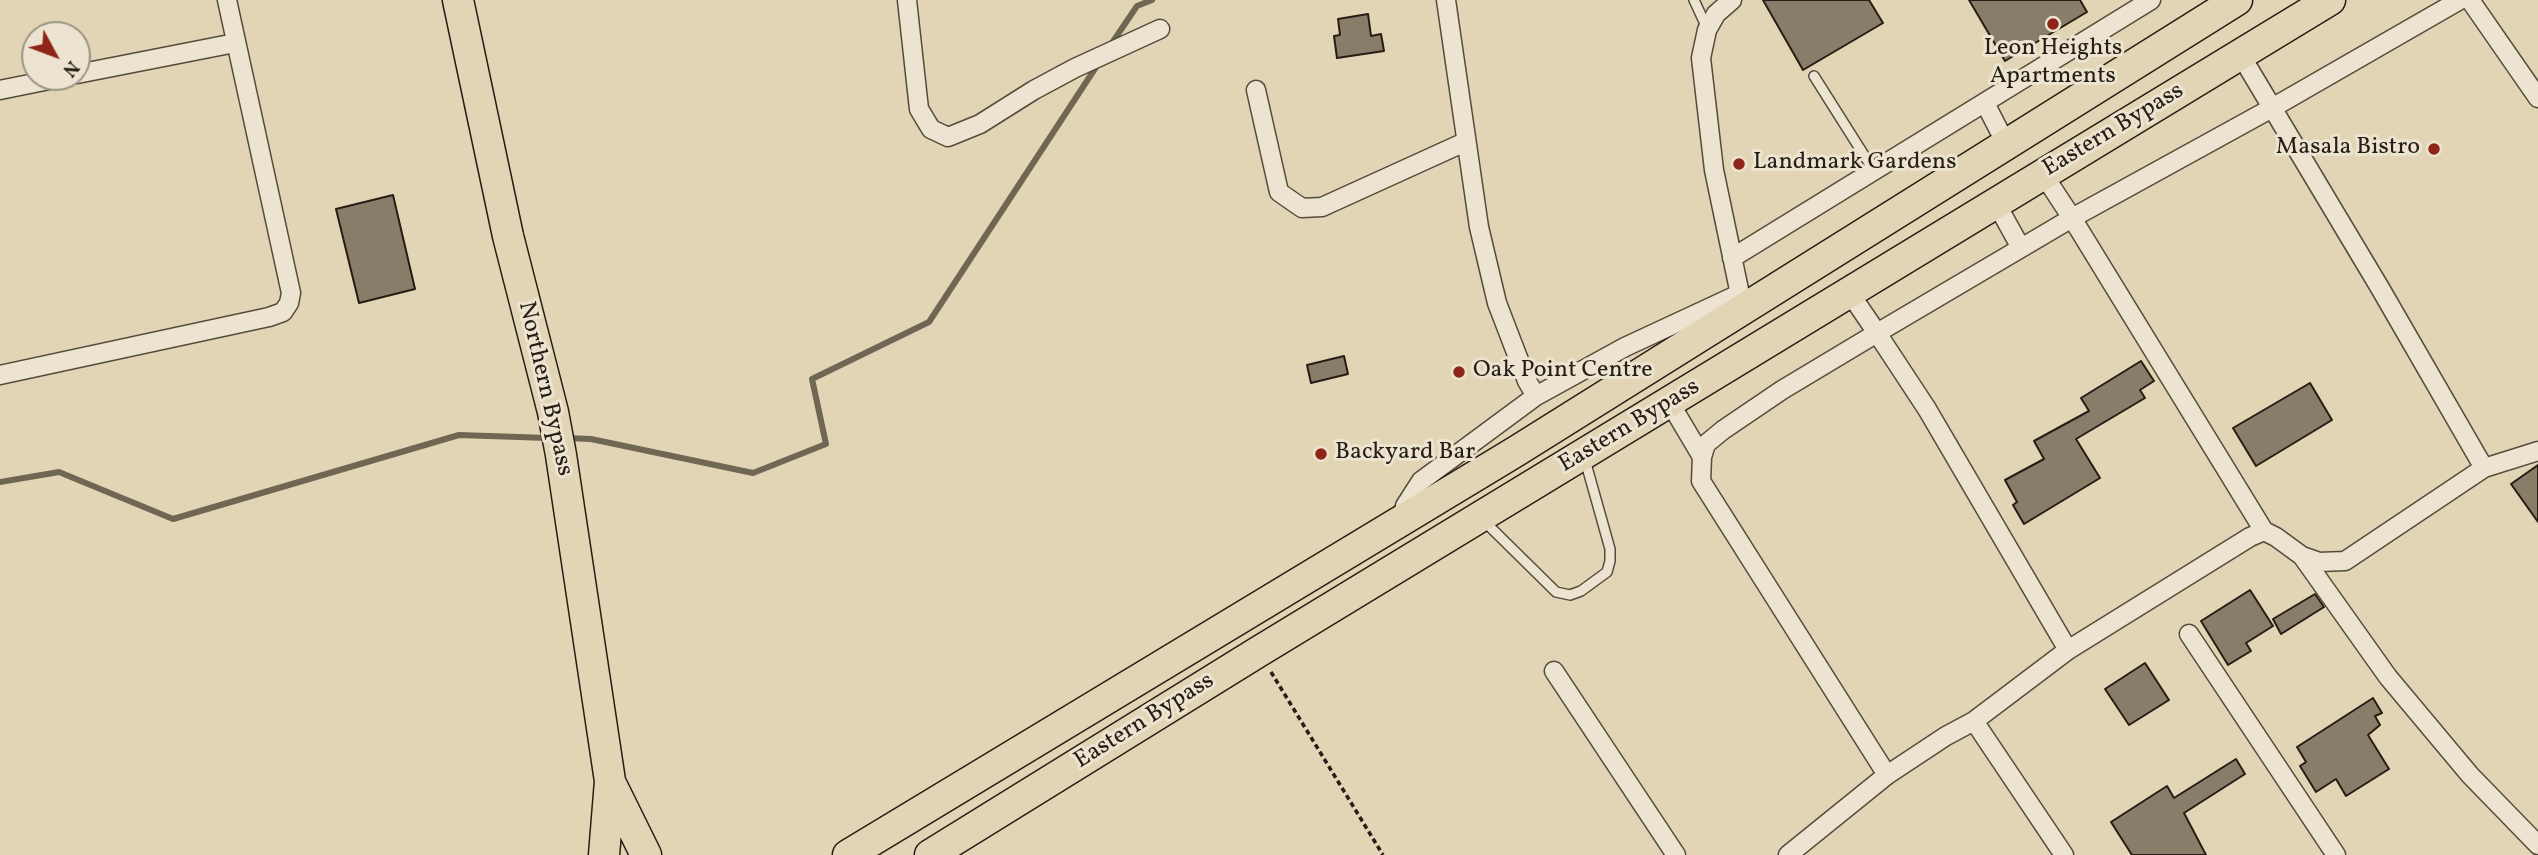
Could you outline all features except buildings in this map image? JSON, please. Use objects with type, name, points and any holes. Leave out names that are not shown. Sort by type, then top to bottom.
[{"type":"main road","name":"Northern Bypass","points":[[458,0],[508,236],[553,412],[610,781]]},
{"type":"main road","name":"Eastern Bypass","points":[[848,855],[1403,520],[1741,302],[2006,144],[2237,0]]},
{"type":"main road","name":"Eastern Bypass","points":[[930,855],[1258,652],[2330,0]]},
{"type":"main road","points":[[604,855],[610,781]]},
{"type":"main road","points":[[610,781],[646,855]]},
{"type":"street","points":[[0,375],[270,317],[283,312],[289,303],[291,293],[227,0]]},
{"type":"street","points":[[907,0],[919,109],[930,129],[948,136],[980,124],[1075,68],[1160,29]]},
{"type":"street","points":[[1446,0],[1479,227],[1497,303],[1527,381],[1536,396]]},
{"type":"street","points":[[1403,520],[1405,506],[1421,481],[1536,396],[1626,347],[1741,302],[1714,170],[1701,58],[1707,30],[1716,14],[1732,0]]},
{"type":"street","points":[[1732,258],[2151,0]]},
{"type":"street","points":[[1887,775],[1701,481],[1702,457],[1706,444],[1782,390],[2021,248],[2460,0]]},
{"type":"street","points":[[2470,0],[2538,98]]},
{"type":"street","points":[[91,72],[235,43]]},
{"type":"street","points":[[2240,54],[2484,468]]},
{"type":"street","points":[[0,90],[21,86]]},
{"type":"street","points":[[1256,90],[1279,192],[1302,208],[1322,207],[1465,142]]},
{"type":"street","points":[[1984,103],[2006,144]]},
{"type":"street","points":[[2043,174],[2264,531],[2302,556],[2319,562],[2345,561],[2484,468],[2538,451]]},
{"type":"street","points":[[1996,203],[2021,248]]},
{"type":"street","points":[[1849,292],[1927,409],[2068,650]]},
{"type":"street","points":[[1670,402],[1702,457]]},
{"type":"street","points":[[1793,854],[1887,775],[1974,721],[2068,650],[2264,531]]},
{"type":"street","points":[[2302,556],[2388,677],[2470,775],[2538,845]]},
{"type":"street","points":[[2189,634],[2336,855]]},
{"type":"street","points":[[1554,671],[1676,855]]},
{"type":"street","points":[[1974,721],[2064,855]]},
{"type":"lane","points":[[1694,0],[1707,30]]},
{"type":"lane","points":[[1814,76],[1874,171]]},
{"type":"lane","points":[[1480,517],[1556,592],[1570,595],[1581,591],[1607,572],[1610,561],[1610,549],[1584,455]]},
{"type":"path","points":[[1258,652],[1383,855]]},
{"type":"waterway","points":[[1110,46],[1137,6],[1152,0]]},
{"type":"waterway","points":[[566,438],[591,439],[753,473],[826,444],[812,379],[929,322],[1100,61]]},
{"type":"waterway","points":[[0,482],[59,472],[173,519],[459,435],[548,438]]},
{"type":"place","name":"Leon Heights Apartments","points":[[2053,24]]},
{"type":"place","name":"Masala Bistro","points":[[2434,149]]},
{"type":"place","name":"Landmark Gardens","points":[[1739,164]]},
{"type":"place","name":"Oak Point Centre","points":[[1459,372]]},
{"type":"place","name":"Backyard Bar","points":[[1321,454]]}]
